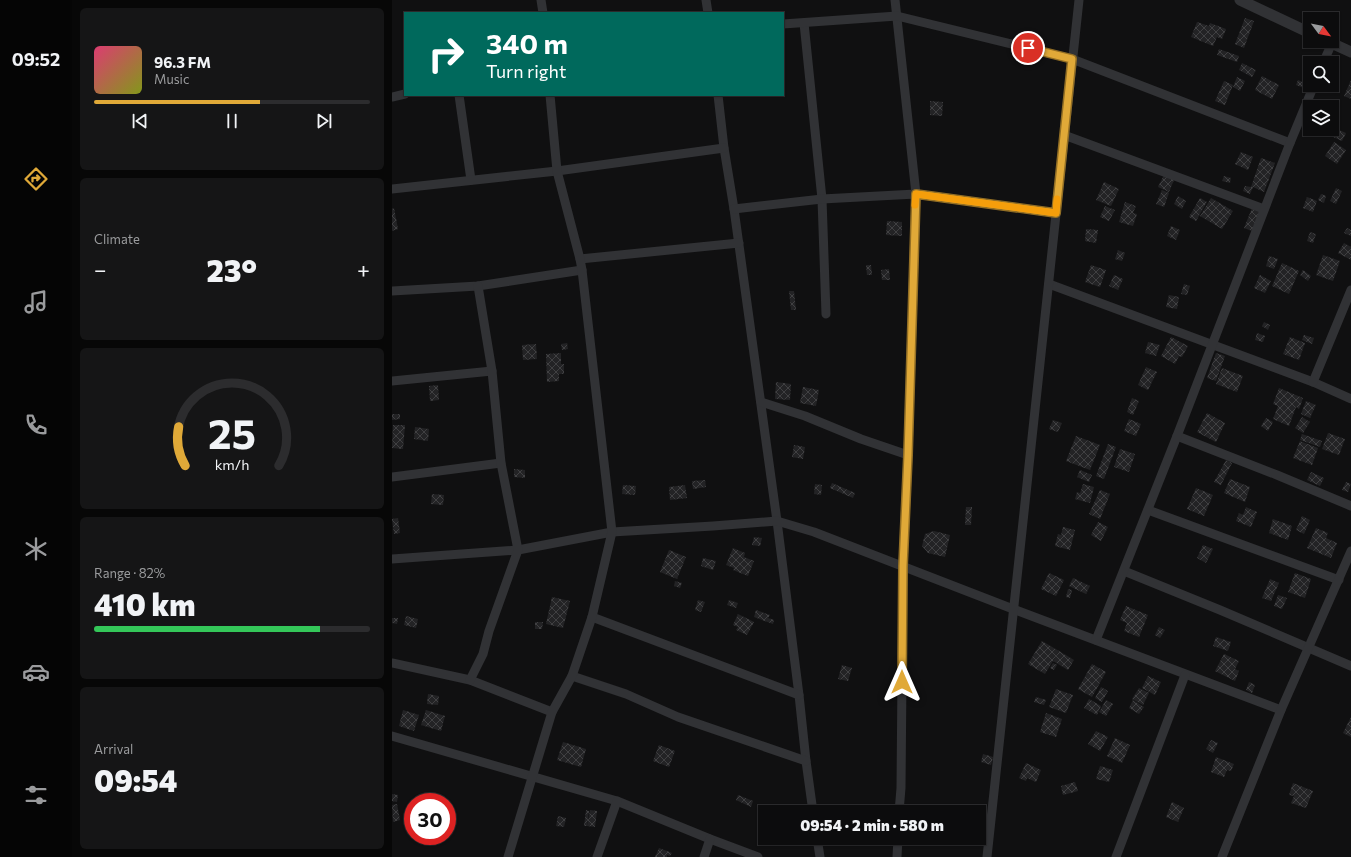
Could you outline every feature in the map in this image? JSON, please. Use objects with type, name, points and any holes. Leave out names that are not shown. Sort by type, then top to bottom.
[{"type":"street","points":[[541,0],[543,12]]},
{"type":"street","points":[[706,0],[708,12]]},
{"type":"street","points":[[895,0],[916,194],[903,566],[900,805]]},
{"type":"street","points":[[987,857],[1079,0]]},
{"type":"street","points":[[1240,0],[1303,30]]},
{"type":"street","points":[[784,24],[897,16],[1072,59],[1290,142]]},
{"type":"street","points":[[804,23],[822,200],[826,314]]},
{"type":"street","points":[[1339,47],[1351,52]]},
{"type":"street","points":[[1096,640],[1177,436],[1290,142],[1311,92]]},
{"type":"street","points":[[392,96],[404,94]]},
{"type":"street","points":[[459,96],[471,180]]},
{"type":"street","points":[[508,857],[552,712],[572,676],[592,617],[612,532],[582,270],[557,171],[550,96]]},
{"type":"street","points":[[718,96],[724,148],[739,243],[777,521],[812,805]]},
{"type":"street","points":[[1064,135],[1264,209]]},
{"type":"street","points":[[392,189],[557,171],[724,148]]},
{"type":"street","points":[[734,209],[822,200],[916,194],[1056,213]]},
{"type":"street","points":[[580,259],[739,243]]},
{"type":"street","points":[[392,291],[478,286],[582,270]]},
{"type":"street","points":[[1049,284],[1313,382],[1351,399]]},
{"type":"street","points":[[470,680],[483,654],[518,550],[501,463],[492,371],[478,286]]},
{"type":"street","points":[[1313,382],[1351,290]]},
{"type":"street","points":[[392,381],[492,371]]},
{"type":"street","points":[[761,402],[805,416],[861,439],[908,455]]},
{"type":"street","points":[[1177,436],[1351,506]]},
{"type":"street","points":[[392,477],[501,463]]},
{"type":"street","points":[[1148,510],[1339,580]]},
{"type":"street","points":[[392,559],[518,550],[612,532],[777,521],[814,532],[1281,710]]},
{"type":"street","points":[[1222,857],[1281,710],[1351,551]]},
{"type":"street","points":[[1124,571],[1351,666]]},
{"type":"street","points":[[592,617],[799,695]]},
{"type":"street","points":[[392,663],[470,680],[552,712]]},
{"type":"street","points":[[1116,857],[1185,674]]},
{"type":"street","points":[[572,676],[626,694],[678,717],[806,761]]},
{"type":"street","points":[[392,736],[617,801],[758,857]]},
{"type":"street","points":[[597,857],[617,801]]},
{"type":"street","points":[[704,857],[710,839]]},
{"type":"street","points":[[818,845],[820,857]]},
{"type":"street","points":[[897,857],[898,845]]},
{"type":"building","points":[[1245,18],[1254,21],[1244,48],[1235,44]]},
{"type":"building","points":[[1197,22],[1209,26],[1210,23],[1226,29],[1222,39],[1217,37],[1213,46],[1191,37]]},
{"type":"building","points":[[1219,49],[1239,56],[1237,62],[1217,55]]},
{"type":"building","points":[[1242,63],[1256,70],[1252,77],[1239,70]]},
{"type":"building","points":[[1262,76],[1279,85],[1272,99],[1255,90]]},
{"type":"building","points":[[1237,77],[1245,81],[1240,91],[1233,87]]},
{"type":"building","points":[[1298,80],[1303,82],[1303,88],[1296,85]]},
{"type":"building","points":[[1351,80],[1351,99],[1344,96]]},
{"type":"building","points":[[1224,81],[1233,85],[1225,105],[1215,101]]},
{"type":"building","points":[[930,101],[943,102],[942,116],[930,115]]},
{"type":"building","points":[[1339,130],[1346,133],[1342,141],[1331,136],[1339,136]]},
{"type":"building","points":[[1334,142],[1346,150],[1337,164],[1325,156]]},
{"type":"building","points":[[1241,152],[1253,157],[1248,170],[1235,164]]},
{"type":"building","points":[[1261,158],[1275,163],[1264,192],[1253,187],[1250,194],[1243,191],[1245,186],[1251,187]]},
{"type":"building","points":[[1164,175],[1174,180],[1169,192],[1158,187]]},
{"type":"building","points":[[1224,176],[1231,178],[1230,183],[1222,181]]},
{"type":"building","points":[[1104,182],[1119,189],[1111,206],[1096,200]]},
{"type":"building","points":[[1336,188],[1342,191],[1336,204],[1330,201]]},
{"type":"building","points":[[1162,190],[1169,193],[1164,207],[1156,204]]},
{"type":"building","points":[[1321,194],[1326,196],[1324,203],[1318,200]]},
{"type":"building","points":[[1178,196],[1186,201],[1182,209],[1174,204]]},
{"type":"building","points":[[1307,197],[1317,201],[1313,212],[1303,208]]},
{"type":"building","points":[[1200,198],[1207,202],[1196,221],[1189,217]]},
{"type":"building","points":[[1211,198],[1233,211],[1222,229],[1200,216]]},
{"type":"building","points":[[1125,202],[1136,206],[1133,213],[1137,214],[1133,226],[1119,222]]},
{"type":"building","points":[[1105,206],[1115,210],[1109,221],[1100,217]]},
{"type":"building","points":[[394,208],[398,229],[392,231],[392,209]]},
{"type":"building","points":[[1252,208],[1260,211],[1252,231],[1244,228]]},
{"type":"building","points":[[887,221],[902,222],[902,236],[886,235]]},
{"type":"building","points":[[1171,226],[1180,230],[1176,240],[1167,236]]},
{"type":"building","points":[[1347,228],[1351,230],[1351,236],[1344,233]]},
{"type":"building","points":[[1086,229],[1098,230],[1096,243],[1085,241]]},
{"type":"building","points":[[1310,232],[1316,234],[1313,243],[1307,241]]},
{"type":"building","points":[[1344,243],[1351,247],[1351,260],[1338,253]]},
{"type":"building","points":[[1118,250],[1125,253],[1122,261],[1115,259]]},
{"type":"building","points":[[1323,255],[1340,261],[1333,281],[1316,275]]},
{"type":"building","points":[[1269,256],[1278,259],[1274,269],[1266,266]]},
{"type":"building","points":[[1282,263],[1299,271],[1289,294],[1272,286]]},
{"type":"building","points":[[866,265],[871,265],[872,275],[867,275]]},
{"type":"building","points":[[1091,265],[1106,270],[1100,287],[1085,282]]},
{"type":"building","points":[[889,269],[890,280],[882,280],[881,270]]},
{"type":"building","points":[[1303,270],[1311,276],[1308,281],[1300,275]]},
{"type":"building","points":[[1114,275],[1123,279],[1118,290],[1109,286]]},
{"type":"building","points":[[1260,275],[1271,281],[1265,293],[1254,288]]},
{"type":"building","points":[[1184,284],[1190,286],[1187,295],[1181,294]]},
{"type":"building","points":[[789,291],[794,291],[796,310],[791,310]]},
{"type":"building","points":[[1169,295],[1179,297],[1177,309],[1166,307]]},
{"type":"building","points":[[1264,322],[1270,325],[1268,330],[1262,326]]},
{"type":"building","points":[[1257,333],[1265,336],[1263,342],[1255,340]]},
{"type":"building","points":[[1304,335],[1314,338],[1312,344],[1302,340]]},
{"type":"building","points":[[1171,337],[1188,346],[1182,357],[1179,356],[1175,364],[1161,356]]},
{"type":"building","points":[[1290,337],[1305,343],[1299,360],[1283,354]]},
{"type":"building","points":[[1148,342],[1160,345],[1156,356],[1145,353]]},
{"type":"building","points":[[567,343],[568,349],[562,350],[561,344]]},
{"type":"building","points":[[536,344],[537,359],[523,360],[522,345]]},
{"type":"building","points":[[561,353],[561,364],[564,364],[564,374],[559,374],[559,381],[547,382],[546,354]]},
{"type":"building","points":[[1216,353],[1225,356],[1216,381],[1207,378]]},
{"type":"building","points":[[1146,367],[1157,372],[1148,390],[1138,385]]},
{"type":"building","points":[[1222,368],[1243,376],[1237,392],[1216,384]]},
{"type":"building","points":[[776,382],[791,384],[790,400],[775,399]]},
{"type":"building","points":[[438,385],[439,400],[430,401],[429,386]]},
{"type":"building","points":[[803,387],[819,390],[816,406],[800,403]]},
{"type":"building","points":[[1279,388],[1303,398],[1299,409],[1296,407],[1289,426],[1273,419],[1278,406],[1273,404]]},
{"type":"building","points":[[1132,398],[1139,401],[1133,415],[1127,412]]},
{"type":"building","points":[[1306,401],[1316,405],[1310,418],[1301,414]]},
{"type":"building","points":[[1207,413],[1225,423],[1216,442],[1197,432]]},
{"type":"building","points":[[392,414],[400,414],[400,419],[392,420]]},
{"type":"building","points":[[1302,417],[1310,422],[1303,433],[1295,428]]},
{"type":"building","points":[[1266,418],[1273,422],[1268,431],[1261,426]]},
{"type":"building","points":[[1129,419],[1141,424],[1136,436],[1124,431]]},
{"type":"building","points":[[1053,420],[1062,423],[1058,432],[1049,429]]},
{"type":"building","points":[[393,425],[405,425],[403,449],[392,448]]},
{"type":"building","points":[[415,427],[429,429],[428,441],[414,439]]},
{"type":"building","points":[[1328,433],[1345,439],[1339,455],[1322,449]]},
{"type":"building","points":[[1302,434],[1322,441],[1320,447],[1300,440]]},
{"type":"building","points":[[1076,436],[1100,445],[1090,470],[1066,461]]},
{"type":"building","points":[[1300,441],[1318,448],[1312,465],[1293,458]]},
{"type":"building","points":[[1108,444],[1116,447],[1104,479],[1096,476]]},
{"type":"building","points":[[794,445],[805,447],[803,459],[792,457]]},
{"type":"building","points":[[1120,449],[1135,454],[1129,472],[1114,467]]},
{"type":"building","points":[[1226,460],[1232,463],[1221,485],[1214,482]]},
{"type":"building","points":[[514,469],[525,470],[525,478],[514,477]]},
{"type":"building","points":[[1080,470],[1092,475],[1089,482],[1077,477]]},
{"type":"building","points":[[1311,472],[1324,478],[1320,486],[1307,480]]},
{"type":"building","points":[[1230,479],[1250,487],[1245,502],[1224,493]]},
{"type":"building","points":[[705,480],[706,487],[693,489],[692,481]]},
{"type":"building","points":[[1346,482],[1351,484],[1348,492],[1342,490]]},
{"type":"building","points":[[832,483],[855,493],[853,498],[830,488]]},
{"type":"building","points":[[815,484],[822,485],[821,495],[814,494]]},
{"type":"building","points":[[1083,484],[1094,487],[1090,503],[1075,499],[1077,492],[1080,493]]},
{"type":"building","points":[[623,485],[636,486],[635,495],[622,494]]},
{"type":"building","points":[[685,485],[687,498],[670,500],[669,487]]},
{"type":"building","points":[[1196,488],[1213,495],[1204,516],[1187,509]]},
{"type":"building","points":[[1100,490],[1110,494],[1100,519],[1089,514]]},
{"type":"building","points":[[432,494],[444,495],[443,505],[431,504]]},
{"type":"building","points":[[966,507],[972,507],[971,525],[965,525]]},
{"type":"building","points":[[1246,507],[1257,512],[1251,527],[1236,521],[1239,513],[1243,515]]},
{"type":"building","points":[[1302,516],[1310,520],[1304,534],[1296,530]]},
{"type":"building","points":[[398,518],[400,533],[394,534],[392,519]]},
{"type":"building","points":[[1273,519],[1292,526],[1288,540],[1269,533]]},
{"type":"building","points":[[1098,522],[1108,527],[1101,541],[1091,535]]},
{"type":"building","points":[[1063,527],[1075,530],[1070,550],[1055,546],[1058,534],[1061,535]]},
{"type":"building","points":[[1316,528],[1328,533],[1326,538],[1337,543],[1331,558],[1307,548]]},
{"type":"building","points":[[934,531],[950,535],[945,557],[928,553],[922,546],[925,534]]},
{"type":"building","points":[[754,537],[762,538],[760,546],[752,545]]},
{"type":"building","points":[[1203,545],[1213,549],[1206,563],[1197,558]]},
{"type":"building","points":[[733,548],[745,553],[744,557],[754,561],[748,576],[733,570],[734,568],[726,565]]},
{"type":"building","points":[[669,550],[686,557],[677,579],[660,572]]},
{"type":"building","points":[[703,558],[716,561],[713,570],[701,566]]},
{"type":"building","points":[[1049,573],[1064,580],[1056,596],[1041,589]]},
{"type":"building","points":[[1295,573],[1311,579],[1305,598],[1288,592]]},
{"type":"building","points":[[1073,578],[1090,586],[1086,594],[1069,586]]},
{"type":"building","points":[[1270,579],[1279,583],[1271,601],[1262,598]]},
{"type":"building","points":[[675,581],[682,583],[680,588],[674,586]]},
{"type":"building","points":[[1068,589],[1072,590],[1070,598],[1066,597]]},
{"type":"building","points":[[1278,595],[1287,598],[1282,609],[1274,606]]},
{"type":"building","points":[[552,597],[570,601],[563,628],[546,624]]},
{"type":"building","points":[[698,600],[705,602],[701,612],[695,610]]},
{"type":"building","points":[[729,600],[738,603],[736,608],[727,605]]},
{"type":"building","points":[[1126,606],[1148,615],[1139,637],[1124,631],[1127,623],[1120,620]]},
{"type":"building","points":[[756,610],[770,615],[768,618],[774,620],[773,624],[754,617]]},
{"type":"building","points":[[738,614],[754,622],[747,635],[736,630],[738,627],[733,625]]},
{"type":"building","points":[[406,616],[418,619],[416,628],[404,625]]},
{"type":"building","points":[[392,618],[398,618],[397,624],[392,623]]},
{"type":"building","points":[[535,622],[543,622],[542,629],[535,629]]},
{"type":"building","points":[[1159,627],[1165,630],[1160,638],[1155,635]]},
{"type":"building","points":[[1216,637],[1231,642],[1228,651],[1213,646]]},
{"type":"building","points":[[1042,641],[1059,651],[1045,674],[1028,664]]},
{"type":"building","points":[[1059,651],[1074,660],[1068,670],[1053,661]]},
{"type":"building","points":[[1224,654],[1239,661],[1235,669],[1239,671],[1235,681],[1215,671]]},
{"type":"building","points":[[1053,663],[1057,665],[1054,670],[1050,668]]},
{"type":"building","points":[[1092,664],[1106,672],[1092,697],[1078,689]]},
{"type":"building","points":[[842,665],[852,668],[848,681],[838,679]]},
{"type":"building","points":[[1148,676],[1161,682],[1155,695],[1142,688]]},
{"type":"building","points":[[1249,682],[1255,685],[1252,693],[1246,690]]},
{"type":"building","points":[[1101,687],[1108,691],[1102,702],[1095,698]]},
{"type":"building","points":[[1139,688],[1149,693],[1143,705],[1132,699]]},
{"type":"building","points":[[1056,689],[1073,695],[1066,713],[1049,707]]},
{"type":"building","points":[[428,694],[439,696],[438,705],[427,704]]},
{"type":"building","points":[[1036,697],[1046,700],[1044,705],[1034,702]]},
{"type":"building","points":[[1089,699],[1101,706],[1097,715],[1084,708]]},
{"type":"building","points":[[1106,700],[1113,704],[1106,716],[1099,712]]},
{"type":"building","points":[[1133,700],[1144,707],[1139,714],[1129,708]]},
{"type":"building","points":[[403,710],[419,715],[414,731],[399,726]]},
{"type":"building","points":[[426,710],[445,716],[441,731],[421,725]]},
{"type":"building","points":[[1046,713],[1062,719],[1056,737],[1040,732]]},
{"type":"building","points":[[1351,717],[1351,737],[1343,733]]},
{"type":"building","points":[[1096,731],[1108,737],[1100,751],[1088,744]]},
{"type":"building","points":[[1115,738],[1130,745],[1122,763],[1107,756]]},
{"type":"building","points":[[1211,740],[1218,743],[1213,753],[1206,749]]},
{"type":"building","points":[[563,742],[586,749],[581,767],[557,760]]},
{"type":"building","points":[[659,745],[675,751],[669,767],[653,761]]},
{"type":"building","points":[[983,754],[993,757],[991,765],[981,762]]},
{"type":"building","points":[[1216,757],[1234,764],[1231,771],[1227,770],[1224,777],[1211,772]]},
{"type":"building","points":[[1026,763],[1041,770],[1036,782],[1027,778],[1026,781],[1019,778]]},
{"type":"building","points":[[1100,766],[1113,770],[1109,782],[1096,779]]},
{"type":"building","points":[[1075,782],[1078,791],[1063,795],[1061,786]]},
{"type":"building","points":[[1293,783],[1313,791],[1306,808],[1291,803],[1294,796],[1289,795]]},
{"type":"building","points":[[392,794],[398,795],[397,802],[392,801]]},
{"type":"building","points":[[738,795],[753,801],[751,807],[736,800]]},
{"type":"building","points":[[1172,802],[1184,808],[1178,822],[1166,817]]},
{"type":"building","points":[[397,804],[400,820],[393,822],[392,805]]},
{"type":"building","points":[[586,810],[589,811],[587,826],[584,826]]},
{"type":"building","points":[[590,810],[597,811],[595,827],[587,826]]},
{"type":"building","points":[[558,816],[566,818],[564,827],[556,826]]},
{"type":"building","points":[[659,848],[672,853],[670,856],[667,855],[667,857],[655,857]]},
{"type":"slow traffic","points":[[915,205],[916,194],[1056,213],[1057,199]]},
{"type":"route","points":[[902,682],[903,566],[916,194],[1056,213],[1072,59],[1028,48]]}]
